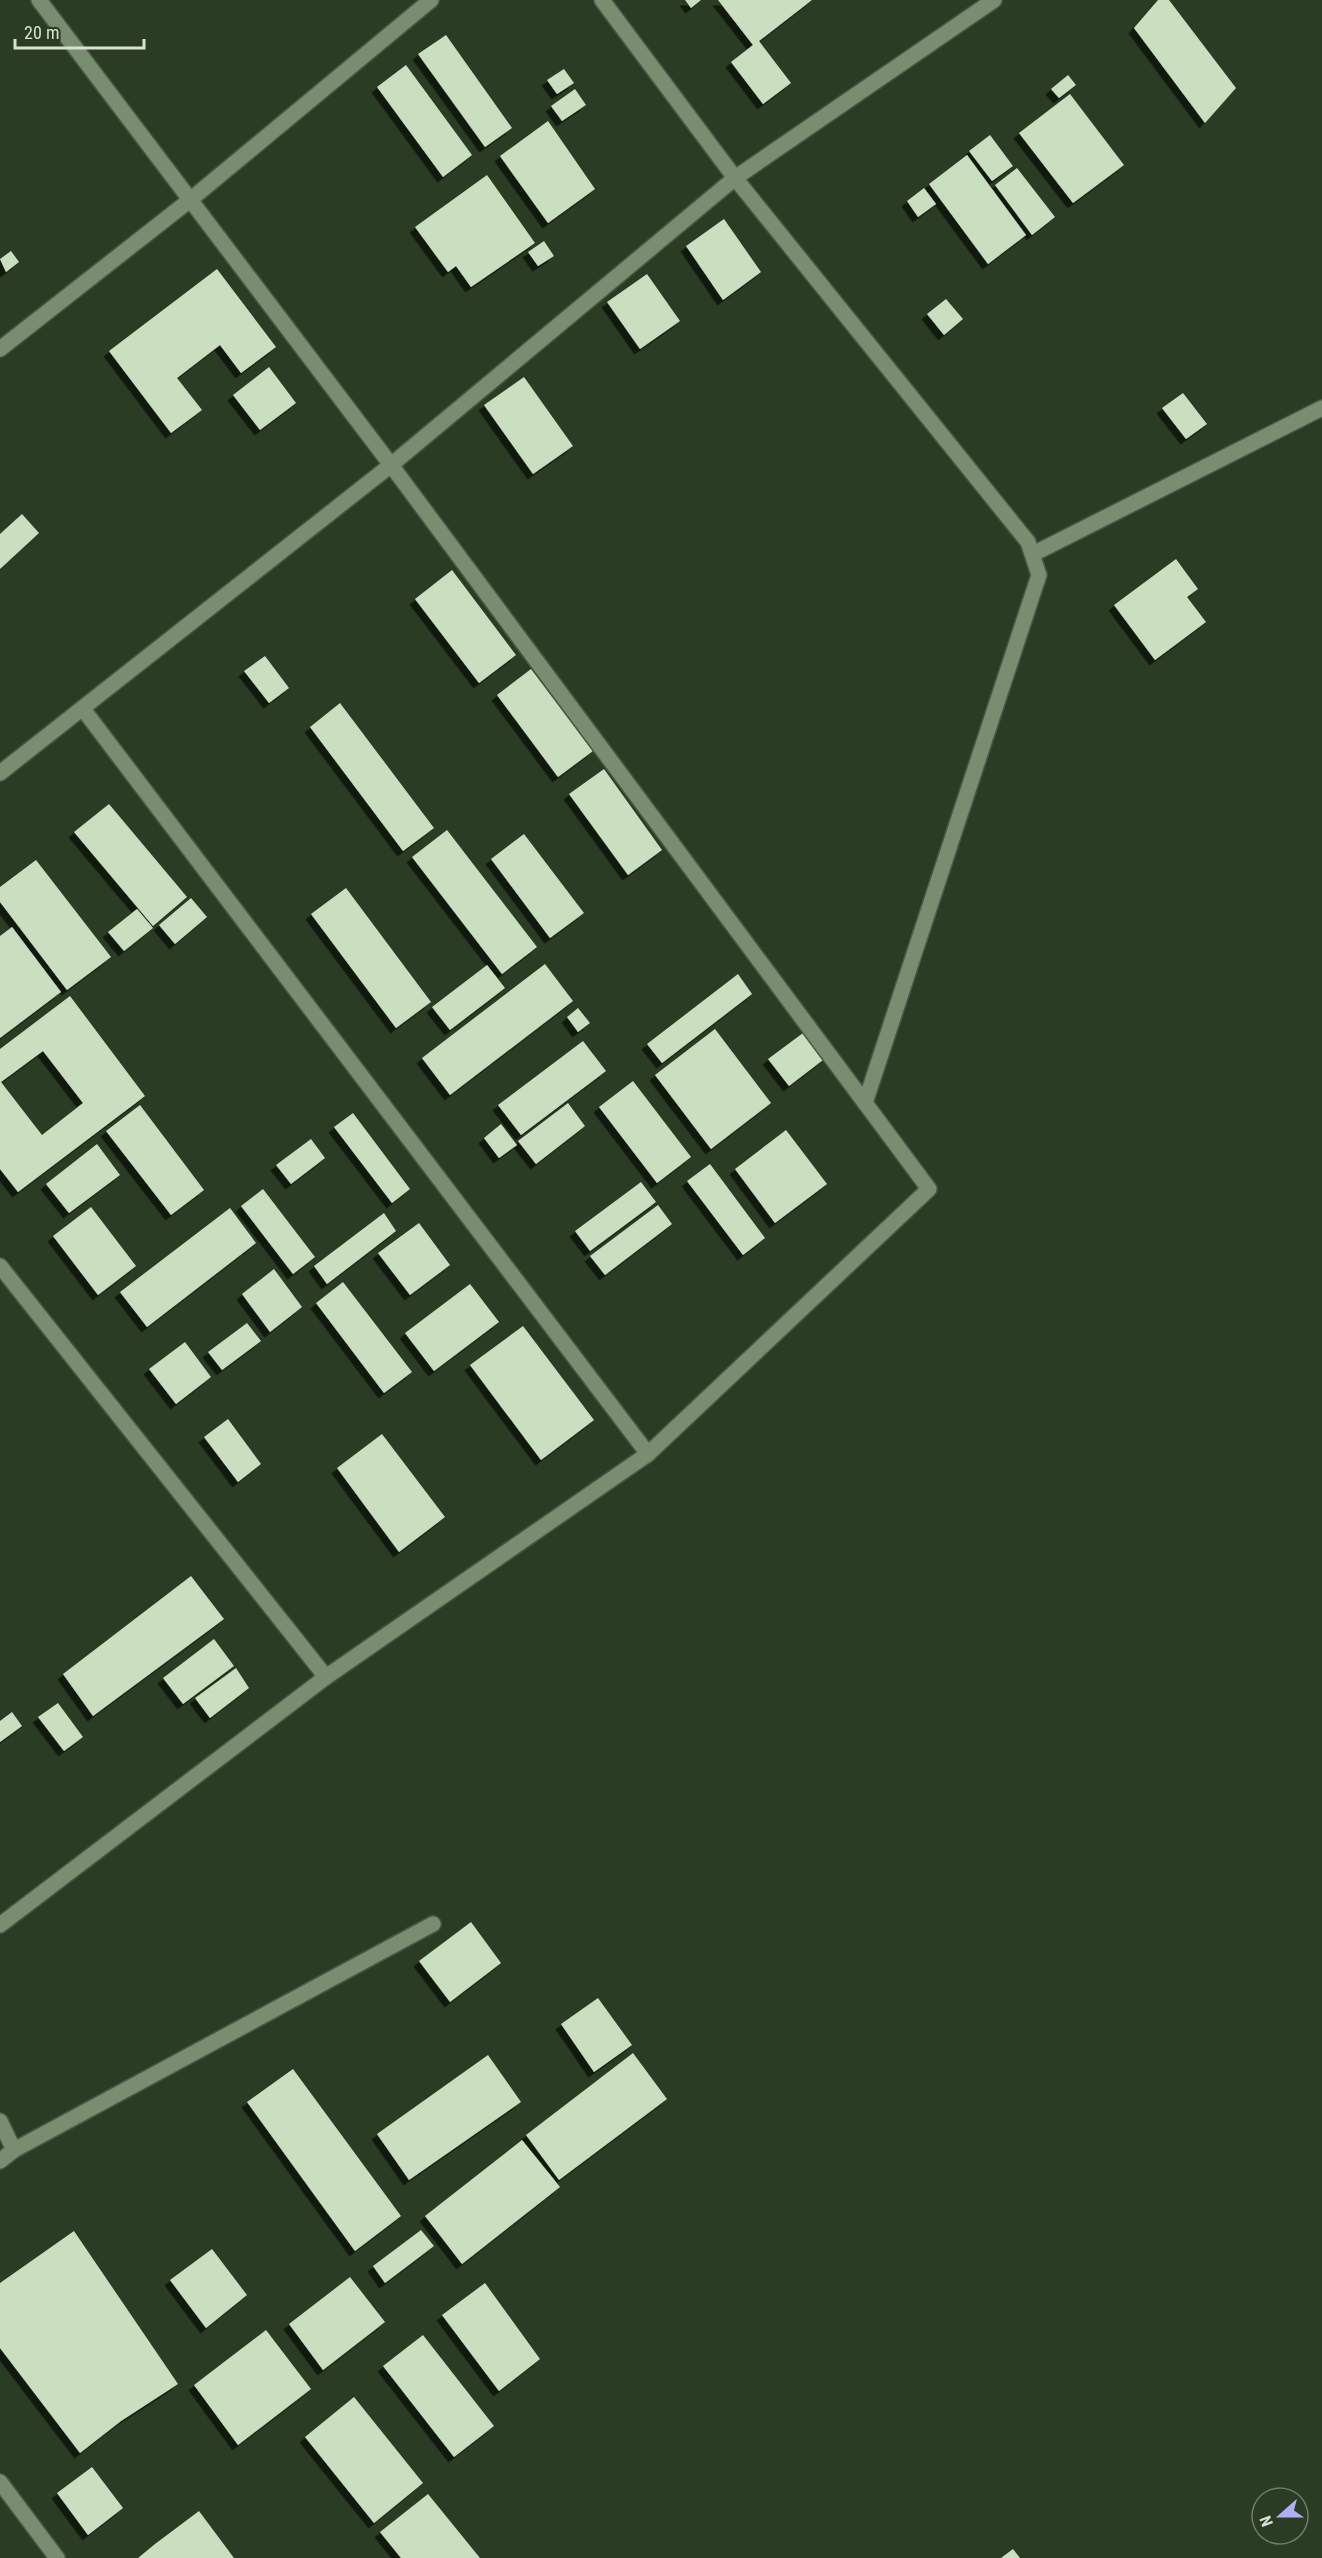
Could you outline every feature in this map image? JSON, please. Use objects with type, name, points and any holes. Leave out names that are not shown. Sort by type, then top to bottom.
[{"type":"street","points":[[0,1925],[326,1677],[648,1454],[929,1189],[391,465],[39,0]]},
{"type":"street","points":[[0,349],[190,200],[431,0]]},
{"type":"street","points":[[602,0],[735,178],[1028,542],[1039,575],[865,1103]]},
{"type":"street","points":[[0,773],[391,465],[735,178],[994,0]]},
{"type":"street","points":[[1033,554],[1322,408]]},
{"type":"street","points":[[83,709],[648,1454]]},
{"type":"street","points":[[0,1266],[326,1677]]},
{"type":"street","points":[[0,2161],[14,2150],[434,1924]]},
{"type":"street","points":[[0,2121],[14,2150]]},
{"type":"street","points":[[0,2482],[57,2558]]},
{"type":"building","points":[[685,0],[701,0],[691,8]]},
{"type":"building","points":[[718,0],[812,0],[759,41],[791,83],[763,104],[731,62],[753,45]]},
{"type":"building","points":[[1158,0],[1169,0],[1236,88],[1205,123],[1134,28]]},
{"type":"building","points":[[446,35],[512,128],[485,147],[418,54]]},
{"type":"building","points":[[406,65],[472,155],[443,177],[377,87]]},
{"type":"building","points":[[564,69],[574,83],[557,94],[547,80]]},
{"type":"building","points":[[1068,75],[1076,85],[1059,98],[1051,89]]},
{"type":"building","points":[[575,89],[586,105],[562,121],[551,106]]},
{"type":"building","points":[[1070,94],[1124,165],[1073,203],[1019,133]]},
{"type":"building","points":[[548,121],[595,189],[548,223],[500,156]]},
{"type":"building","points":[[990,135],[1013,166],[992,181],[969,151]]},
{"type":"building","points":[[967,155],[1026,235],[988,264],[929,184]]},
{"type":"building","points":[[1017,168],[1055,217],[1032,235],[995,185]]},
{"type":"building","points":[[487,175],[535,243],[471,287],[456,266],[448,272],[415,227]]},
{"type":"building","points":[[924,188],[936,204],[918,217],[907,201]]},
{"type":"building","points":[[724,219],[761,272],[723,300],[686,246]]},
{"type":"building","points":[[544,241],[554,256],[538,266],[528,252]]},
{"type":"building","points":[[11,251],[19,262],[6,272],[0,259]]},
{"type":"building","points":[[217,269],[276,347],[241,373],[220,345],[177,378],[202,410],[171,433],[109,351]]},
{"type":"building","points":[[647,274],[680,321],[640,349],[607,302]]},
{"type":"building","points":[[946,299],[963,319],[944,335],[927,314]]},
{"type":"building","points":[[269,367],[296,403],[260,430],[233,395]]},
{"type":"building","points":[[524,377],[573,446],[533,474],[484,405]]},
{"type":"building","points":[[1183,393],[1207,424],[1186,439],[1162,408]]},
{"type":"building","points":[[22,514],[39,533],[0,569],[0,534]]},
{"type":"building","points":[[1176,559],[1198,589],[1187,597],[1206,622],[1155,660],[1114,605]]},
{"type":"building","points":[[452,570],[516,655],[479,683],[415,599]]},
{"type":"building","points":[[265,656],[289,688],[269,703],[244,671]]},
{"type":"building","points":[[531,669],[593,751],[558,777],[497,695]]},
{"type":"building","points":[[340,703],[434,828],[403,851],[310,727]]},
{"type":"building","points":[[604,769],[662,850],[628,875],[569,794]]},
{"type":"building","points":[[109,804],[187,897],[153,926],[74,832]]},
{"type":"building","points":[[447,830],[537,947],[502,974],[412,857]]},
{"type":"building","points":[[524,834],[584,913],[550,938],[491,859]]},
{"type":"building","points":[[36,860],[111,957],[67,990],[0,902],[0,887]]},
{"type":"building","points":[[346,888],[431,1002],[396,1028],[311,914]]},
{"type":"building","points":[[191,898],[207,917],[175,944],[159,925]]},
{"type":"building","points":[[137,909],[153,928],[124,951],[108,932]]},
{"type":"building","points":[[12,927],[61,992],[0,1038],[0,936]]},
{"type":"building","points":[[545,964],[573,1001],[450,1095],[422,1058]]},
{"type":"building","points":[[487,965],[505,988],[450,1030],[432,1007]]},
{"type":"building","points":[[738,974],[752,994],[662,1063],[647,1044]]},
{"type":"building","points":[[70,996],[145,1096],[18,1192],[0,1169],[0,1049]],"holes":[[[43,1051],[83,1103],[42,1135],[1,1082]]]},
{"type":"building","points":[[578,1008],[590,1023],[578,1032],[567,1017]]},
{"type":"building","points":[[715,1029],[771,1103],[711,1149],[655,1075]]},
{"type":"building","points":[[803,1033],[823,1060],[789,1086],[768,1059]]},
{"type":"building","points":[[583,1041],[606,1071],[521,1135],[498,1105]]},
{"type":"building","points":[[633,1081],[691,1157],[657,1183],[599,1107]]},
{"type":"building","points":[[568,1103],[585,1126],[536,1164],[518,1141]]},
{"type":"building","points":[[140,1105],[204,1190],[171,1215],[106,1131]]},
{"type":"building","points":[[353,1113],[410,1189],[392,1203],[334,1127]]},
{"type":"building","points":[[501,1124],[517,1145],[499,1158],[484,1138]]},
{"type":"building","points":[[786,1130],[827,1184],[775,1223],[735,1169]]},
{"type":"building","points":[[311,1139],[325,1158],[291,1184],[276,1165]]},
{"type":"building","points":[[97,1144],[120,1175],[69,1213],[46,1184]]},
{"type":"building","points":[[710,1164],[765,1238],[743,1255],[687,1181]]},
{"type":"building","points":[[641,1182],[656,1202],[590,1251],[575,1231]]},
{"type":"building","points":[[263,1189],[315,1257],[293,1274],[241,1206]]},
{"type":"building","points":[[658,1205],[672,1224],[605,1275],[590,1256]]},
{"type":"building","points":[[91,1207],[136,1266],[98,1295],[53,1236]]},
{"type":"building","points":[[230,1208],[256,1243],[147,1327],[120,1292]]},
{"type":"building","points":[[384,1213],[396,1231],[327,1284],[314,1266]]},
{"type":"building","points":[[419,1223],[450,1265],[410,1295],[378,1253]]},
{"type":"building","points":[[274,1269],[302,1307],[270,1332],[242,1294]]},
{"type":"building","points":[[343,1282],[412,1372],[384,1393],[316,1303]]},
{"type":"building","points":[[470,1284],[499,1322],[434,1371],[405,1333]]},
{"type":"building","points":[[247,1323],[261,1341],[222,1370],[208,1352]]},
{"type":"building","points":[[523,1326],[594,1420],[541,1460],[470,1365]]},
{"type":"building","points":[[185,1342],[211,1377],[176,1404],[149,1369]]},
{"type":"building","points":[[228,1419],[261,1464],[238,1482],[204,1437]]},
{"type":"building","points":[[382,1434],[445,1517],[399,1552],[337,1468]]},
{"type":"building","points":[[191,1576],[224,1619],[93,1716],[63,1674]]},
{"type":"building","points":[[214,1639],[234,1666],[183,1704],[163,1678]]},
{"type":"building","points":[[236,1668],[249,1688],[210,1718],[195,1698]]},
{"type":"building","points":[[58,1703],[83,1737],[64,1751],[38,1717]]},
{"type":"building","points":[[12,1712],[22,1726],[0,1742],[0,1721]]},
{"type":"building","points":[[471,1922],[501,1963],[450,2002],[419,1961]]},
{"type":"building","points":[[598,1998],[632,2045],[594,2072],[561,2024]]},
{"type":"building","points":[[633,2053],[667,2099],[559,2180],[526,2135]]},
{"type":"building","points":[[488,2055],[521,2102],[409,2180],[377,2134]]},
{"type":"building","points":[[293,2069],[401,2216],[355,2251],[247,2102]]},
{"type":"building","points":[[522,2140],[560,2187],[462,2264],[425,2216]]},
{"type":"building","points":[[421,2230],[434,2246],[385,2283],[373,2266]]},
{"type":"building","points":[[74,2231],[178,2384],[121,2421],[80,2453],[0,2348],[0,2283]]},
{"type":"building","points":[[212,2249],[247,2295],[206,2328],[170,2280]]},
{"type":"building","points":[[350,2277],[385,2322],[323,2370],[289,2324]]},
{"type":"building","points":[[485,2283],[540,2359],[499,2391],[442,2315]]},
{"type":"building","points":[[266,2330],[311,2389],[238,2445],[194,2385]]},
{"type":"building","points":[[423,2335],[494,2426],[454,2457],[383,2366]]},
{"type":"building","points":[[354,2397],[423,2483],[374,2523],[305,2437]]},
{"type":"building","points":[[92,2467],[123,2508],[88,2535],[57,2493]]},
{"type":"building","points":[[428,2494],[480,2558],[401,2558],[380,2532]]},
{"type":"building","points":[[199,2511],[234,2558],[138,2558],[155,2544]]},
{"type":"building","points":[[1013,2549],[1020,2558],[1001,2558]]}]
